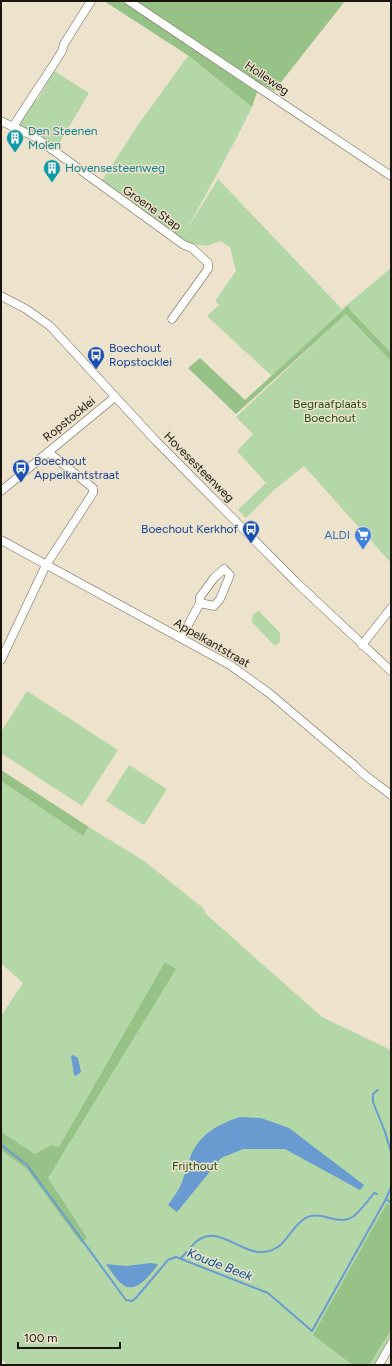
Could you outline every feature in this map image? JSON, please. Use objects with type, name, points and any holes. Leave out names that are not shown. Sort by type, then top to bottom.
[{"type":"street","points":[[13,127],[33,95],[39,89],[62,51],[64,44],[91,1]]},
{"type":"street","name":"Holleweg","points":[[129,1],[391,176]]},
{"type":"street","name":"Groene Stap","points":[[1,121],[35,137],[178,241],[192,248],[209,265],[172,319]]},
{"type":"street","name":"Hovesesteenweg","points":[[1,296],[32,313],[50,326],[115,397],[296,582],[391,671]]},
{"type":"street","name":"Ropstocklei","points":[[1,491],[115,397]]},
{"type":"street","points":[[1,660],[46,565],[93,493],[93,488],[48,452]]},
{"type":"street","name":"Appelkantstraat","points":[[1,540],[230,665],[269,693],[354,765],[367,779],[375,782],[391,795]]},
{"type":"street","points":[[181,638],[200,603],[200,597],[214,578],[224,569],[230,575],[220,599],[214,606],[200,603]]},
{"type":"street","points":[[362,645],[391,608]]},
{"type":"street","points":[[379,1365],[391,1344]]},
{"type":"green space","points":[[104,1],[345,1],[274,91],[260,83],[252,107],[186,54]]},
{"type":"green space","name":"Begraafplaats Boechout","points":[[188,56],[252,107],[186,231],[218,179],[342,309],[391,268],[391,563],[304,466],[274,490],[246,518],[238,510],[266,483],[237,451],[253,434],[236,417],[350,310],[349,306],[272,376],[207,316],[219,305],[215,301],[236,271],[230,247],[220,241],[208,246],[189,244],[101,182],[138,125]]},
{"type":"green space","points":[[54,71],[89,93],[56,149],[22,128],[20,123],[35,100],[38,99]]},
{"type":"green space","points":[[349,305],[350,310],[391,353],[391,361],[346,314],[236,414],[188,368],[200,358],[245,400]]},
{"type":"green space","points":[[259,611],[280,633],[280,642],[275,646],[252,622],[253,614]]},
{"type":"green space","points":[[27,691],[118,750],[82,806],[1,753],[1,732]]},
{"type":"green space","points":[[129,765],[167,789],[144,825],[106,801]]},
{"type":"green space","points":[[1,770],[89,827],[83,836],[1,781]]},
{"type":"green space","name":"Frijthout","points":[[1,781],[83,836],[89,827],[144,861],[203,908],[207,915],[322,1017],[391,1050],[391,1336],[375,1365],[7,1365],[1,1357],[1,1016],[23,983],[1,963]]},
{"type":"green space","points":[[165,962],[176,969],[48,1178],[87,1238],[81,1243],[27,1169],[1,1150],[1,1132],[35,1154],[51,1145],[59,1147]]},
{"type":"green space","points":[[387,1203],[391,1206],[391,1330],[369,1365],[353,1365],[313,1335]]},
{"type":"water","points":[[73,1055],[78,1058],[81,1072],[76,1076],[74,1075],[71,1056]]},
{"type":"water","points":[[240,1117],[261,1118],[289,1128],[364,1185],[360,1190],[285,1149],[243,1149],[221,1158],[177,1212],[168,1205],[180,1187],[190,1158],[198,1143],[217,1127]]},
{"type":"water","points":[[150,1263],[158,1264],[146,1279],[139,1285],[133,1287],[123,1285],[114,1276],[106,1264],[127,1266]]},
{"type":"waterway","points":[[378,1090],[373,1094],[373,1102],[391,1152]]},
{"type":"waterway","name":"Koude Beek","points":[[1,1145],[27,1165],[126,1300],[132,1301],[135,1299],[168,1260],[176,1257],[268,1293],[312,1331],[386,1199]]},
{"type":"waterway","name":"Koude Beek","points":[[391,1187],[386,1199],[391,1203]]},
{"type":"waterway","points":[[191,1247],[200,1239],[208,1236],[217,1236],[254,1251],[263,1252],[271,1250],[282,1244],[304,1219],[310,1216],[323,1216],[341,1220],[348,1219],[357,1214],[374,1193],[377,1194]]},
{"type":"waterway","points":[[181,1258],[187,1252]]},
{"type":"place","name":"Den Steenen Molen","points":[[15,153]]},
{"type":"place","name":"Hovensesteenweg","points":[[52,183]]},
{"type":"place","name":"Boechout Ropstocklei","points":[[96,370]]},
{"type":"place","name":"Boechout Appelkantstraat","points":[[21,483]]},
{"type":"place","name":"Boechout Kerkhof","points":[[251,544]]},
{"type":"place","name":"ALDI","points":[[363,550]]}]
